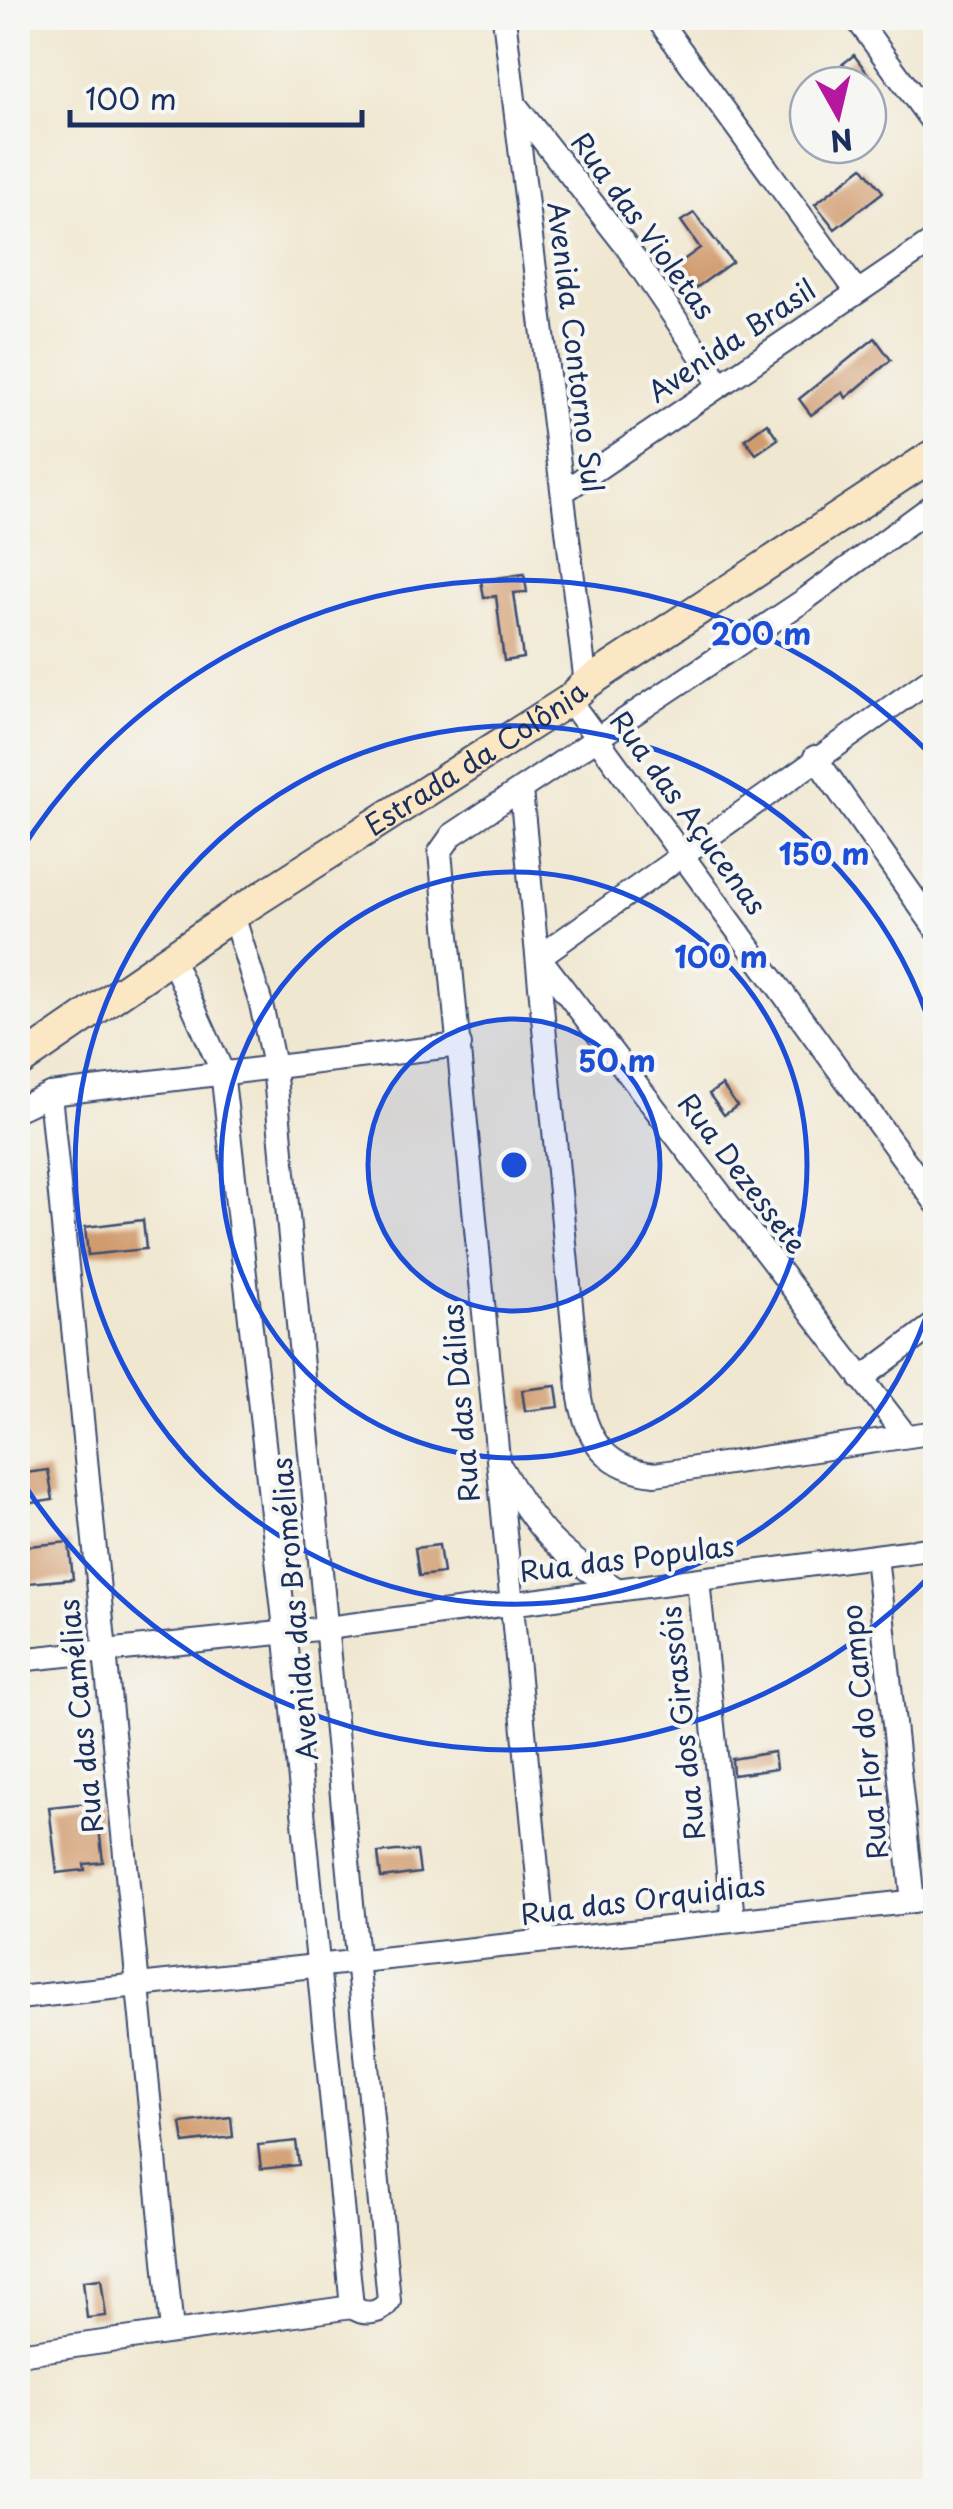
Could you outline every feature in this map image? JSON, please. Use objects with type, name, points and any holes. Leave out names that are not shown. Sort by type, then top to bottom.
[{"type":"main road","name":"Estrada da Colônia","points":[[18,1063],[171,957],[936,453]]},
{"type":"street","name":"Avenida Contorno Sul","points":[[504,18],[563,492],[577,692]]},
{"type":"street","points":[[657,18],[857,292]]},
{"type":"street","points":[[856,18],[936,127]]},
{"type":"street","name":"Rua das Violetas","points":[[515,104],[626,246],[720,384]]},
{"type":"street","name":"Avenida Brasil","points":[[563,492],[936,240]]},
{"type":"street","points":[[936,503],[597,742],[521,790],[580,1398],[586,1428],[597,1447],[610,1461],[655,1474],[936,1432]]},
{"type":"street","points":[[539,956],[815,756],[936,674]]},
{"type":"street","name":"Rua das Açucenas","points":[[577,692],[597,742],[936,1203]]},
{"type":"street","points":[[815,756],[936,929]]},
{"type":"street","name":"Rua das Dálias","points":[[521,790],[452,835],[439,860],[460,1045],[544,1941]]},
{"type":"street","name":"Avenida das Bromélias","points":[[171,957],[222,1071],[285,1630],[352,2308],[367,2313],[384,2308],[389,2301],[274,1066],[233,916]]},
{"type":"street","name":"Rua Dezessete","points":[[539,956],[906,1436]]},
{"type":"street","points":[[18,1109],[50,1094],[460,1045]]},
{"type":"street","name":"Rua das Camélias","points":[[50,1094],[172,2332]]},
{"type":"street","points":[[861,1380],[936,1324]]},
{"type":"street","points":[[496,1460],[536,1528],[618,1590]]},
{"type":"street","name":"Rua das Populas","points":[[18,1660],[327,1628],[936,1548]]},
{"type":"street","name":"Rua Flor do Campo","points":[[876,1556],[924,1900]]},
{"type":"street","name":"Rua dos Girassóis","points":[[698,1580],[733,1919]]},
{"type":"street","name":"Rua das Orquidias","points":[[18,1998],[924,1900]]},
{"type":"street","points":[[18,2354],[352,2308]]},
{"type":"building","points":[[854,55],[861,65],[841,65]]},
{"type":"building","points":[[863,167],[883,192],[835,229],[815,204]]},
{"type":"building","points":[[694,213],[732,262],[685,296],[667,272],[700,248],[681,221]]},
{"type":"building","points":[[875,338],[891,360],[846,398],[843,392],[811,415],[799,399]]},
{"type":"building","points":[[767,423],[778,439],[756,454],[745,439]]},
{"type":"building","points":[[524,574],[527,592],[514,593],[523,658],[504,661],[496,596],[484,598],[481,580]]},
{"type":"building","points":[[722,1085],[737,1106],[724,1115],[709,1094]]},
{"type":"building","points":[[143,1220],[146,1249],[88,1255],[85,1227]]},
{"type":"building","points":[[556,1386],[559,1407],[525,1411],[522,1390]]},
{"type":"building","points":[[48,1470],[53,1500],[18,1505],[18,1474]]},
{"type":"building","points":[[69,1542],[73,1579],[18,1584],[18,1547]]},
{"type":"building","points":[[439,1545],[443,1573],[419,1576],[415,1548]]},
{"type":"building","points":[[774,1752],[776,1769],[733,1775],[732,1759]]},
{"type":"building","points":[[96,1802],[103,1862],[84,1864],[85,1870],[57,1873],[49,1807]]},
{"type":"building","points":[[417,1851],[420,1873],[381,1878],[378,1853]]},
{"type":"building","points":[[231,2117],[233,2137],[184,2143],[181,2123]]},
{"type":"building","points":[[296,2141],[299,2165],[261,2169],[258,2145]]},
{"type":"building","points":[[101,2279],[106,2316],[87,2318],[83,2281]]}]
